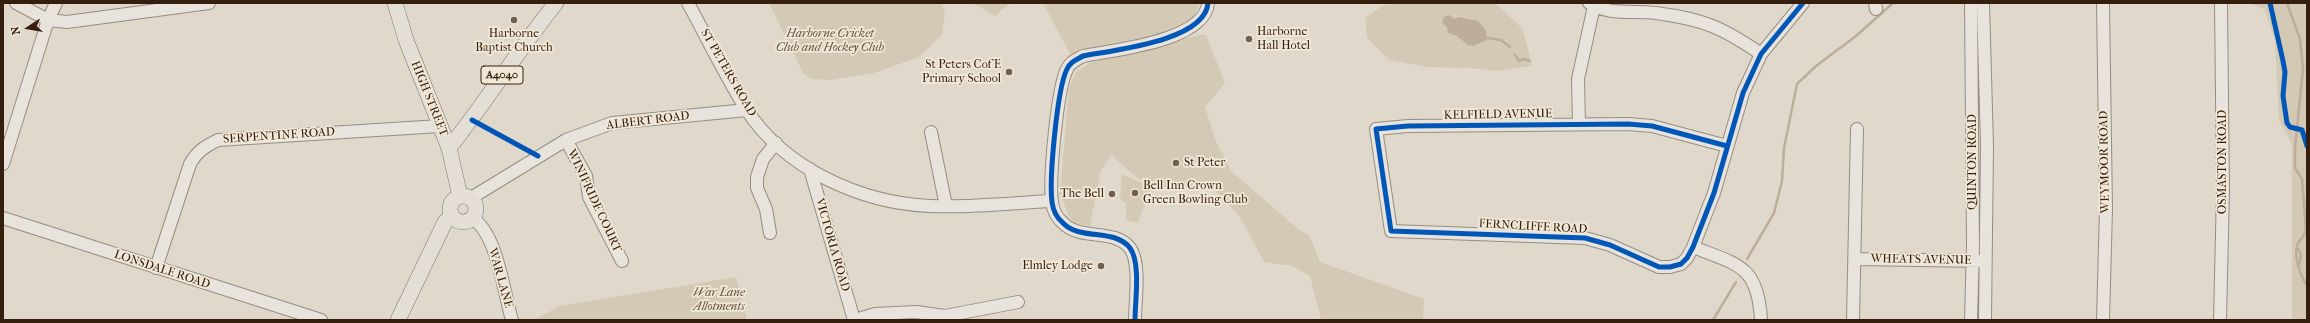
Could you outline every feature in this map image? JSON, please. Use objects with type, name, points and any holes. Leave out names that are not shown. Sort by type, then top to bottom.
[{"type":"main road","name":"HIGH STREET","points":[[395,3],[406,40],[449,148],[465,197]]},
{"type":"main road","name":"A4040","points":[[449,148],[472,120],[523,44],[556,3]]},
{"type":"main road","points":[[465,197],[477,208],[473,219],[462,222],[452,217],[451,204],[465,197]]},
{"type":"main road","points":[[398,320],[445,222],[452,217]]},
{"type":"street","points":[[16,3],[48,20],[67,22],[209,3]]},
{"type":"street","points":[[3,164],[48,20],[56,3]]},
{"type":"street","name":"ST PETERS ROAD","points":[[688,3],[747,110],[776,143],[792,158],[838,185],[888,200],[915,205],[946,206],[1052,201]]},
{"type":"street","points":[[1135,320],[1136,272],[1134,259],[1130,249],[1124,242],[1113,238],[1071,230],[1057,216],[1052,201],[1058,107],[1061,85],[1070,65],[1083,56],[1174,37],[1184,32],[1203,18],[1208,3]]},
{"type":"street","name":"FERNCLIFFE ROAD","points":[[1398,233],[1451,232],[1585,238],[1610,245],[1659,267],[1670,267],[1680,264],[1693,247],[1714,193],[1744,93],[1761,54],[1803,3]]},
{"type":"street","name":"QUINTON ROAD","points":[[1971,3],[1973,261],[1971,320]]},
{"type":"street","name":"QUINTON ROAD","points":[[1983,3],[1987,261],[1985,320]]},
{"type":"street","name":"WEYMOOR ROAD","points":[[2103,3],[2106,209],[2103,320]]},
{"type":"street","name":"OSMASTON ROAD","points":[[2220,320],[2223,198],[2221,3]]},
{"type":"street","points":[[1580,124],[1578,79],[1592,4],[1614,12],[1654,13],[1691,18],[1726,31],[1761,54]]},
{"type":"street","name":"ALBERT ROAD","points":[[465,197],[566,140],[612,123],[747,110]]},
{"type":"street","name":"KELFIELD AVENUE","points":[[1398,233],[1390,231],[1376,129],[1408,126],[1580,124],[1652,126],[1728,146]]},
{"type":"street","name":"SERPENTINE ROAD","points":[[156,268],[190,164],[196,154],[206,146],[218,140],[440,126]]},
{"type":"street","name":"WHEATS AVENUE","points":[[1853,320],[1857,129]]},
{"type":"street","points":[[931,132],[946,206]]},
{"type":"street","name":"WINIFRIDE COURT","points":[[566,140],[586,176],[590,197],[622,261]]},
{"type":"street","points":[[770,233],[766,209],[757,188],[757,177],[763,159],[776,143]]},
{"type":"street","name":"VICTORIA ROAD","points":[[810,169],[855,320]]},
{"type":"street","name":"LONSDALE ROAD","points":[[3,218],[321,320]]},
{"type":"street","name":"WAR LANE","points":[[473,219],[479,222],[485,232],[496,259],[512,320]]},
{"type":"street","points":[[1693,247],[1744,269],[1756,289],[1760,301],[1761,320]]},
{"type":"street","name":"WHEATS AVENUE","points":[[1855,259],[1987,261]]},
{"type":"street","points":[[855,320],[875,314],[916,312],[945,316],[999,310],[1018,302]]},
{"type":"green space","name":"Harborne Cricket Club and Hockey Club","points":[[769,3],[941,3],[945,12],[942,35],[919,57],[874,73],[831,80],[811,79],[803,73]]},
{"type":"green space","points":[[973,3],[1010,3],[995,16]]},
{"type":"green space","points":[[1043,3],[1200,3],[1195,15],[1174,30],[1070,54]]},
{"type":"green space","points":[[1402,3],[1495,3],[1523,29],[1532,66],[1496,71],[1469,68],[1428,67],[1389,60],[1367,38],[1365,18],[1384,5]]},
{"type":"green space","points":[[2248,3],[2305,4],[2307,16],[2307,320],[2292,320],[2292,144],[2279,120],[2275,40],[2264,9]]},
{"type":"green space","points":[[1199,35],[1206,35],[1225,83],[1205,107],[1216,141],[1231,171],[1296,227],[1310,236],[1320,262],[1424,299],[1423,320],[1321,320],[1310,276],[1292,266],[1264,262],[1240,217],[1208,183],[1175,189],[1155,187],[1138,178],[1126,169],[1112,155],[1101,170],[1090,226],[1075,223],[1069,217],[1060,193],[1069,88],[1076,72],[1091,62]]},
{"type":"green space","name":"Bell Inn Crown Green Bowling Club","points":[[1122,174],[1151,187],[1138,223],[1126,220],[1126,203],[1120,199]]},
{"type":"green space","name":"War Lane Allotments","points":[[736,277],[747,320],[534,320],[560,306]]},
{"type":"shaded area","points":[[1449,15],[1455,19],[1458,17],[1478,21],[1485,29],[1487,38],[1485,41],[1473,46],[1468,45],[1457,36],[1448,33],[1447,27],[1442,23],[1444,17]]},
{"type":"waterway","points":[[1747,259],[1774,213],[1782,181],[1784,148],[1797,84],[1816,66],[1856,36],[1893,3]]},
{"type":"waterway","points":[[2287,3],[2300,39],[2303,69],[2295,148],[2295,168],[2302,179],[2306,230],[2297,246],[2296,255],[2300,272],[2307,285]]},
{"type":"waterway","points":[[1487,38],[1501,40],[1510,47]]},
{"type":"waterway","points":[[1515,55],[1519,61],[1524,59],[1530,61]]},
{"type":"waterway","points":[[2297,247],[2301,255],[2299,265]]},
{"type":"waterway","points":[[1713,320],[1736,282]]},
{"type":"cycle path","points":[[1135,320],[1136,272],[1135,263],[1130,248],[1124,242],[1116,238],[1088,234],[1070,228],[1059,219],[1053,208],[1051,191],[1053,155],[1057,114],[1063,80],[1070,65],[1083,56],[1156,42],[1175,35],[1192,26],[1203,16],[1208,3]]},
{"type":"cycle path","points":[[1727,146],[1652,126],[1628,124],[1408,126],[1376,129],[1391,231],[1585,238],[1610,245],[1659,267],[1670,267],[1681,264],[1687,258],[1693,247],[1714,193],[1743,93],[1761,54],[1803,3]]},
{"type":"cycle path","points":[[2270,3],[2285,72],[2283,96],[2287,123],[2290,127],[2302,130],[2307,146]]},
{"type":"cycle path","points":[[472,120],[538,156]]},
{"type":"place","name":"Harborne Baptist Church","points":[[514,20]]},
{"type":"place","name":"Harborne Hall Hotel","points":[[1249,39]]},
{"type":"place","name":"St Peters CofE Primary School","points":[[1009,72]]},
{"type":"place","name":"St Peter","points":[[1176,163]]},
{"type":"place","name":"Bell Inn Crown Green Bowling Club","points":[[1135,193]]},
{"type":"place","name":"The Bell","points":[[1112,194]]},
{"type":"place","name":"Elmley Lodge","points":[[1101,266]]}]
